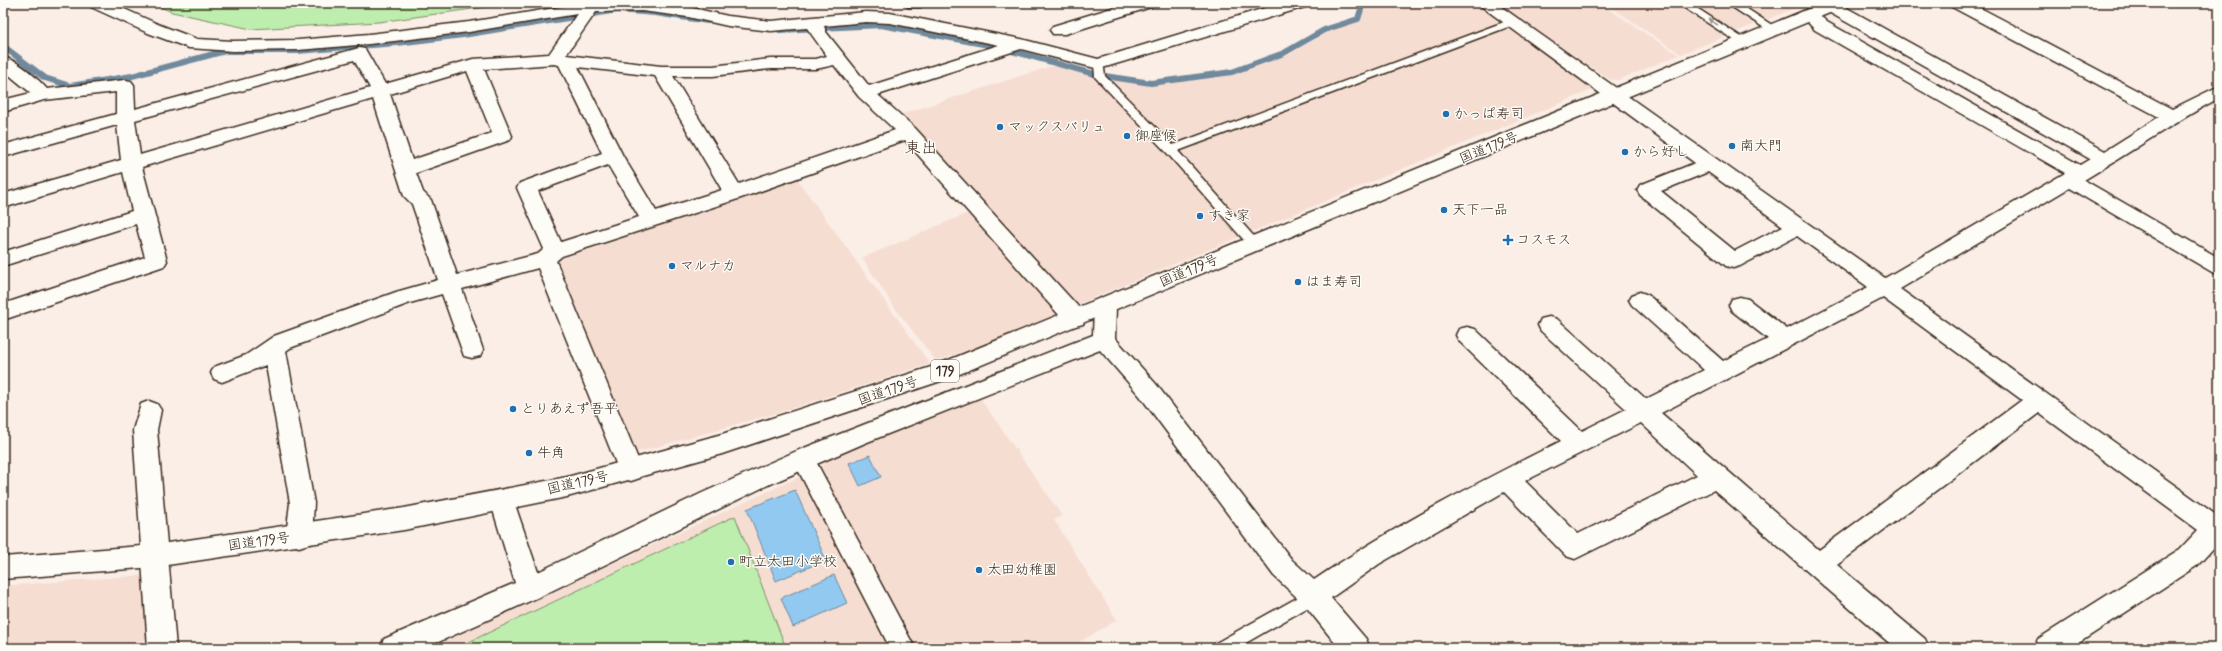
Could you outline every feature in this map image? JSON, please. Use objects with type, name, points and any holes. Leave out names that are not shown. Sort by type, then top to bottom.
[{"type":"main road","points":[[97,3],[154,29],[195,44],[232,46],[298,44],[364,46]]},
{"type":"main road","points":[[3,151],[124,118],[364,46],[470,27],[642,6],[688,12],[728,21],[771,26],[816,28],[866,17],[890,18],[1021,44],[1099,71],[1299,3]]},
{"type":"main road","points":[[1485,3],[1616,95],[1709,164],[2217,528],[2189,557],[2048,648]]},
{"type":"main road","points":[[1958,3],[2172,116]]},
{"type":"main road","points":[[1059,30],[1141,4]]},
{"type":"main road","points":[[1835,4],[2105,158]]},
{"type":"main road","name":"国道179号","points":[[3,568],[154,556],[299,536],[502,500],[631,471],[722,444],[877,395],[942,372],[1835,4]]},
{"type":"main road","points":[[560,60],[587,13]]},
{"type":"main road","points":[[1809,15],[1821,26],[2074,176],[2219,267]]},
{"type":"main road","points":[[816,28],[837,59],[864,93],[908,132],[1075,318]]},
{"type":"main road","points":[[864,93],[1021,44]]},
{"type":"main road","points":[[364,46],[407,169],[414,196],[421,200],[472,350]]},
{"type":"main road","points":[[3,200],[473,64],[560,60],[661,72],[713,71],[770,64],[816,64],[837,59]]},
{"type":"main road","points":[[560,60],[650,219]]},
{"type":"main road","points":[[3,62],[32,82],[43,95]]},
{"type":"main road","points":[[407,169],[503,136],[473,64]]},
{"type":"main road","points":[[661,72],[734,193]]},
{"type":"main road","points":[[3,106],[43,95],[124,85],[124,118],[130,164],[143,215],[157,260],[3,312]]},
{"type":"main road","points":[[1313,596],[1370,556],[1507,479],[1786,340],[1884,288],[2144,136],[2172,116],[2219,91]]},
{"type":"main road","points":[[222,374],[238,368],[274,350],[282,342],[404,298],[550,255],[650,219],[734,193],[908,132]]},
{"type":"main road","points":[[613,156],[528,188],[550,255],[631,471]]},
{"type":"main road","points":[[1709,164],[1647,190],[1733,261],[1797,227]]},
{"type":"main road","points":[[3,259],[143,215]]},
{"type":"main road","points":[[1640,300],[1721,372]]},
{"type":"main road","points":[[1740,305],[1786,340]]},
{"type":"main road","points":[[1105,306],[1104,340],[1148,390],[1283,568],[1313,596],[1356,648]]},
{"type":"main road","points":[[1549,325],[1716,476],[1915,648]]},
{"type":"main road","points":[[1467,335],[1579,443]]},
{"type":"main road","points":[[394,648],[530,589],[712,500],[804,460],[1104,340]]},
{"type":"main road","points":[[274,350],[302,503],[299,536]]},
{"type":"main road","points":[[1819,564],[2039,400]]},
{"type":"main road","points":[[149,410],[145,430],[162,648]]},
{"type":"main road","points":[[1507,479],[1575,548],[1716,476]]},
{"type":"main road","points":[[502,500],[530,589]]},
{"type":"street","points":[[804,460],[903,648]]},
{"type":"lane","points":[[1682,3],[1744,42]]},
{"type":"lane","points":[[1731,3],[1774,29]]},
{"type":"lane","points":[[1171,150],[1512,22]]},
{"type":"lane","points":[[1099,71],[1254,244]]},
{"type":"lane","points":[[1222,648],[1313,596]]},
{"type":"shaded area","points":[[1367,3],[1480,3],[1599,87],[1076,305],[902,114],[1055,65],[1158,83],[1246,70],[1290,54],[1326,32],[1361,19]]},
{"type":"shaded area","points":[[1523,3],[1599,3],[1679,55],[1618,80],[1609,79],[1506,10]]},
{"type":"shaded area","points":[[1605,3],[1808,3],[1681,54]]},
{"type":"shaded area","points":[[797,179],[930,364],[780,412],[635,453],[555,261]]},
{"type":"shaded area","points":[[973,211],[1063,311],[1015,334],[936,361],[895,308],[862,258]]},
{"type":"shaded area","name":"太田幼稚園","points":[[980,398],[1062,516],[1054,520],[1117,620],[1069,648],[912,648],[821,467],[828,458]]},
{"type":"shaded area","name":"町立太田小学校","points":[[801,476],[893,648],[431,648]]},
{"type":"shaded area","points":[[146,575],[151,638],[123,648],[3,648],[3,586]]},
{"type":"green space","points":[[151,3],[515,3],[379,22],[251,29],[172,12]]},
{"type":"green space","points":[[735,516],[786,648],[456,648]]},
{"type":"water","points":[[870,455],[881,477],[860,486],[849,463]]},
{"type":"water","points":[[795,490],[826,560],[776,581],[747,509]]},
{"type":"water","points":[[834,575],[847,603],[793,627],[781,598]]},
{"type":"waterway","points":[[780,30],[881,25],[994,46],[1098,75],[1151,83],[1232,72],[1284,53],[1324,30],[1358,19],[1363,3]]},
{"type":"waterway","points":[[3,46],[45,78],[70,86],[132,76],[225,51],[297,51],[397,43],[463,35],[617,10],[655,13],[708,21]]},
{"type":"place","name":"かっぱ寿司","points":[[1446,114]]},
{"type":"place","name":"マックスバリュ","points":[[1000,127]]},
{"type":"place","name":"御座候","points":[[1127,136]]},
{"type":"place","name":"南大門","points":[[1732,146]]},
{"type":"place","name":"から好し","points":[[1625,152]]},
{"type":"place","name":"天下一品","points":[[1444,210]]},
{"type":"place","name":"すき家","points":[[1200,216]]},
{"type":"place","name":"コスモス","points":[[1508,240]]},
{"type":"place","name":"マルナカ","points":[[672,266]]},
{"type":"place","name":"はま寿司","points":[[1298,282]]},
{"type":"place","name":"とりあえず吾平","points":[[513,409]]},
{"type":"place","name":"牛角","points":[[529,453]]},
{"type":"place","name":"町立太田小学校","points":[[731,562]]},
{"type":"place","name":"太田幼稚園","points":[[979,570]]},
{"type":"district","name":"東出","points":[[921,148]]}]
